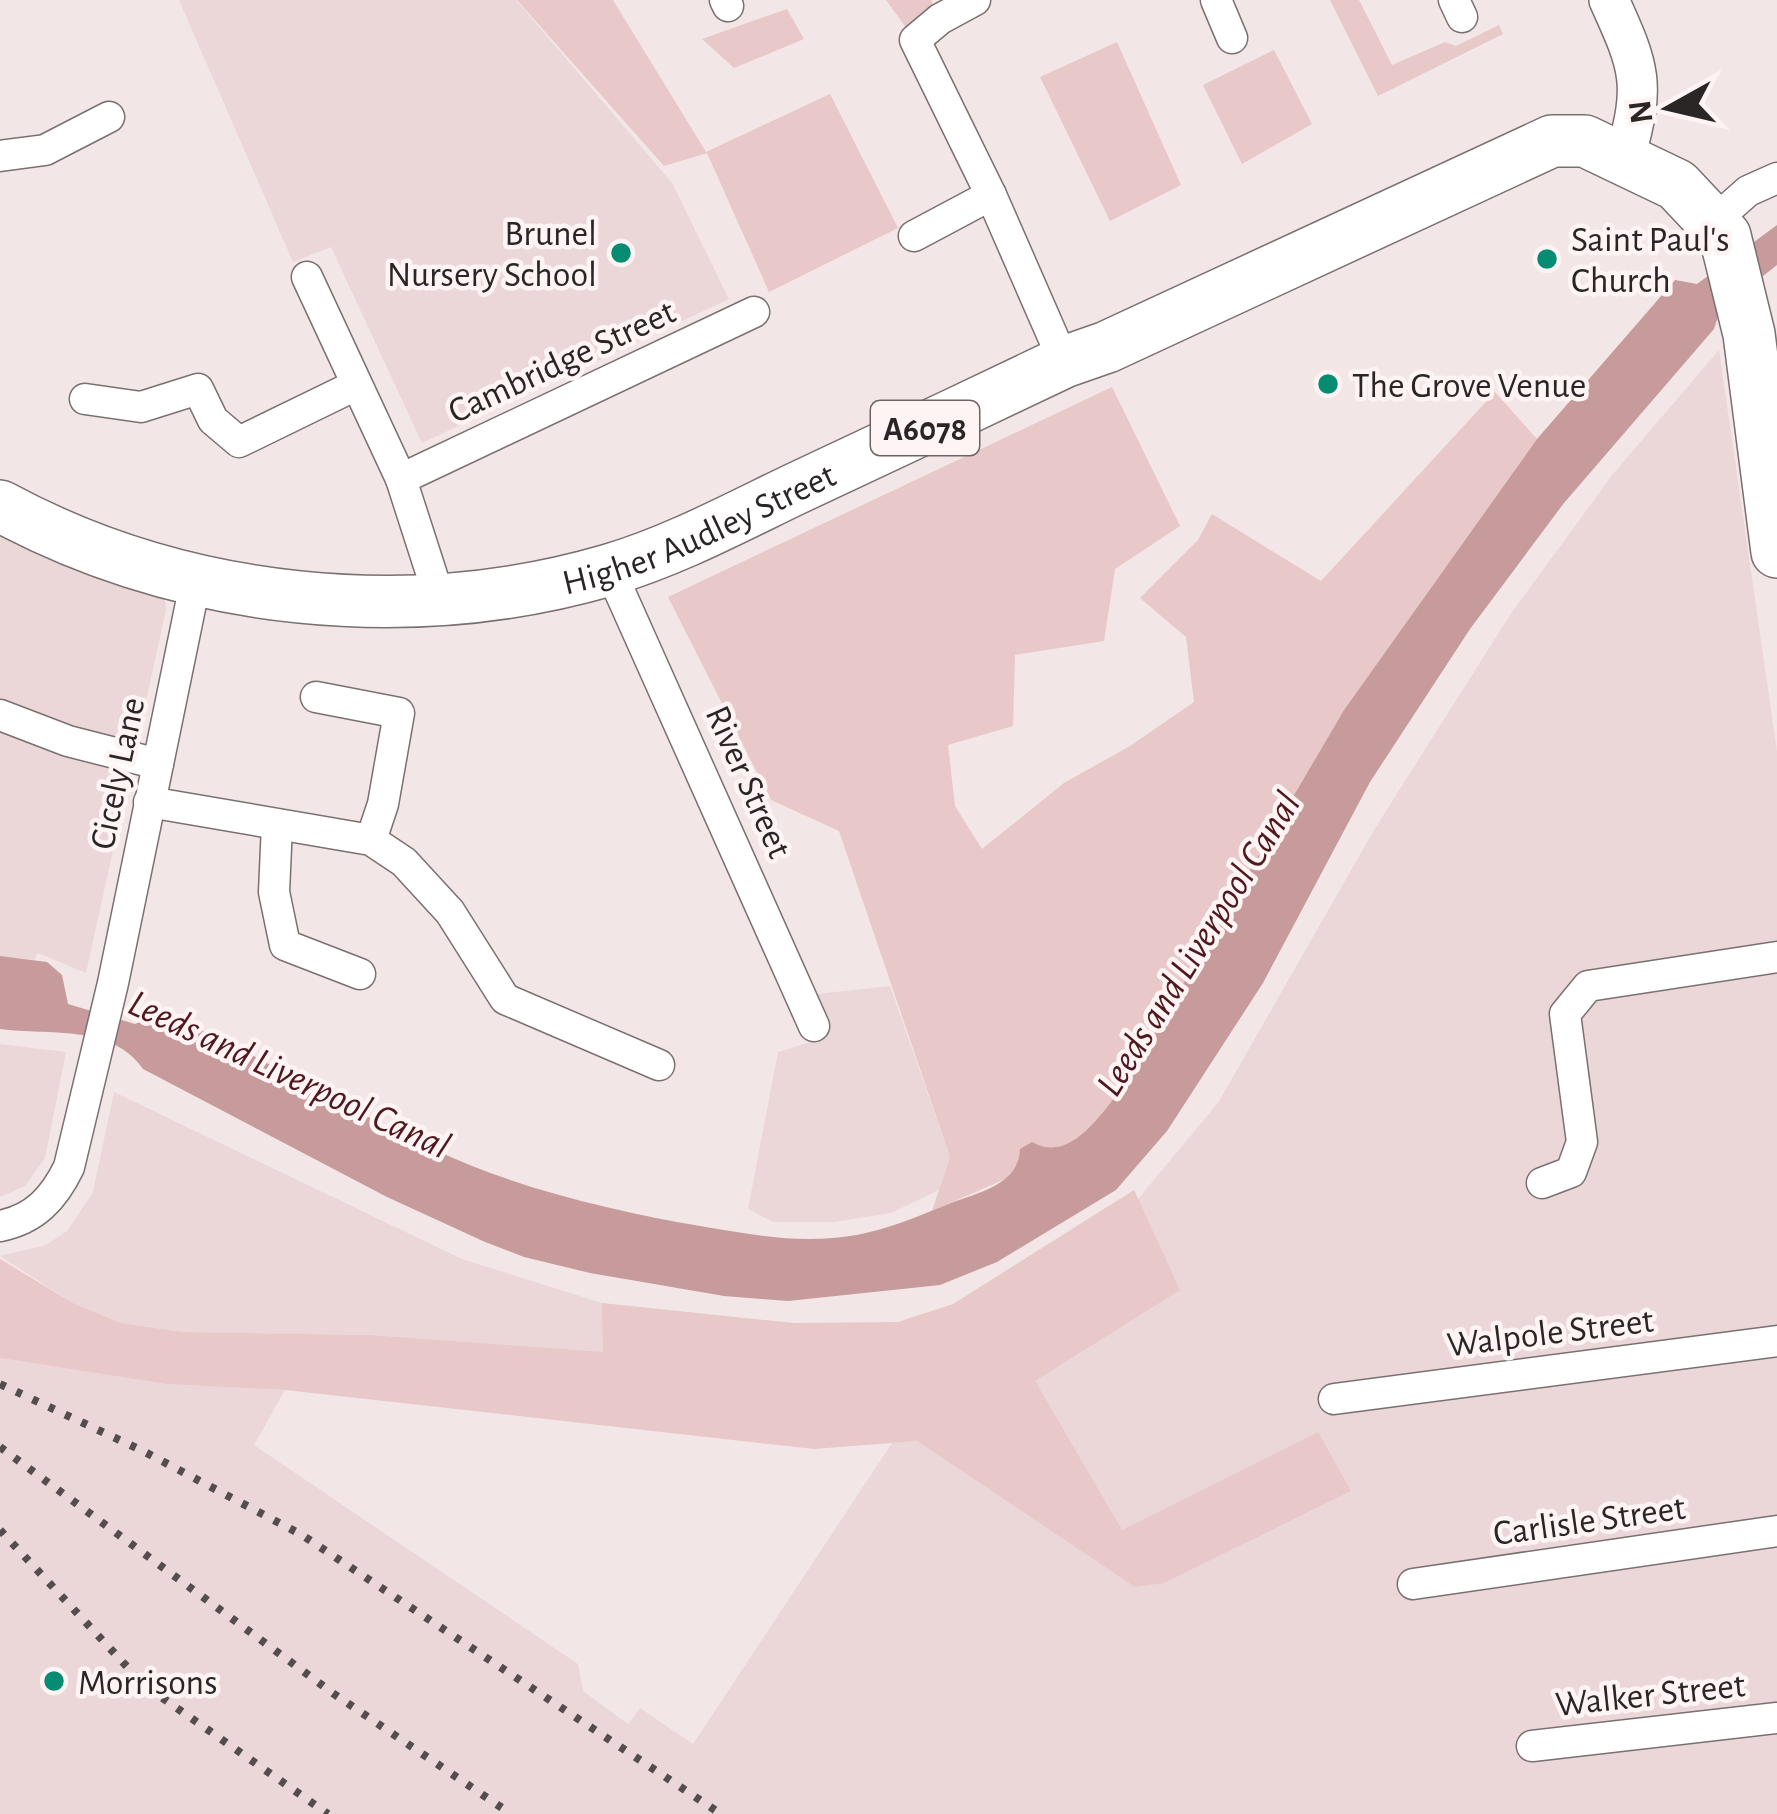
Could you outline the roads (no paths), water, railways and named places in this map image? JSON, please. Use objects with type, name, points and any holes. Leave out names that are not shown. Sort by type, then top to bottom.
[{"type":"highway","name":"Higher Audley Street","points":[[0,506],[115,557],[196,579],[311,598],[440,600],[533,589],[661,553],[1064,362],[1107,347],[1552,141],[1586,141],[1625,157]]},
{"type":"highway","name":"A6078","points":[[1625,157],[1677,185],[1719,229]]},
{"type":"highway","points":[[1719,229],[1749,334],[1777,552]]},
{"type":"street","points":[[975,0],[940,19],[915,40],[991,195],[1064,362]]},
{"type":"street","points":[[1216,0],[1232,38]]},
{"type":"street","points":[[1609,0],[1636,62],[1640,86],[1625,157]]},
{"type":"street","points":[[0,156],[45,150],[109,117]]},
{"type":"street","points":[[1719,229],[1748,191],[1777,178]]},
{"type":"street","points":[[914,236],[991,195]]},
{"type":"street","points":[[307,277],[401,479],[440,600]]},
{"type":"street","name":"Cambridge Street","points":[[401,479],[754,312]]},
{"type":"street","points":[[85,399],[141,407],[198,389],[213,420],[239,442],[356,385]]},
{"type":"street","name":"River Street","points":[[610,570],[814,1026]]},
{"type":"street","name":"Cicely Lane","points":[[0,1226],[30,1216],[56,1193],[69,1167],[113,983],[196,579]]},
{"type":"street","points":[[316,697],[399,713],[383,805],[370,840]]},
{"type":"street","points":[[0,715],[68,740],[158,764]]},
{"type":"street","points":[[149,802],[370,840],[404,862],[450,912],[506,999],[659,1065]]},
{"type":"street","points":[[277,825],[274,892],[285,945],[360,974]]},
{"type":"street","points":[[1541,1183],[1571,1172],[1582,1142],[1565,1014],[1588,986],[1777,957]]},
{"type":"street","name":"Walpole Street","points":[[1334,1399],[1777,1341]]},
{"type":"street","name":"Carlisle Street","points":[[1413,1584],[1777,1531]]},
{"type":"street","name":"Walker Street","points":[[1532,1746],[1777,1718]]},
{"type":"railway","points":[[0,1384],[143,1451],[302,1535],[721,1814]]},
{"type":"railway","points":[[0,1447],[334,1694],[511,1814]]},
{"type":"railway","points":[[0,1530],[144,1685],[328,1814]]},
{"type":"place","name":"Brunel Nursery School","points":[[621,253]]},
{"type":"place","name":"Saint Paul's Church","points":[[1547,259]]},
{"type":"place","name":"The Grove Venue","points":[[1328,384]]},
{"type":"place","name":"Morrisons","points":[[54,1681]]},
{"type":"water label","name":"Leeds and Liverpool Canal","points":[[1197,943]]},
{"type":"water label","name":"Leeds and Liverpool Canal","points":[[290,1073]]}]
